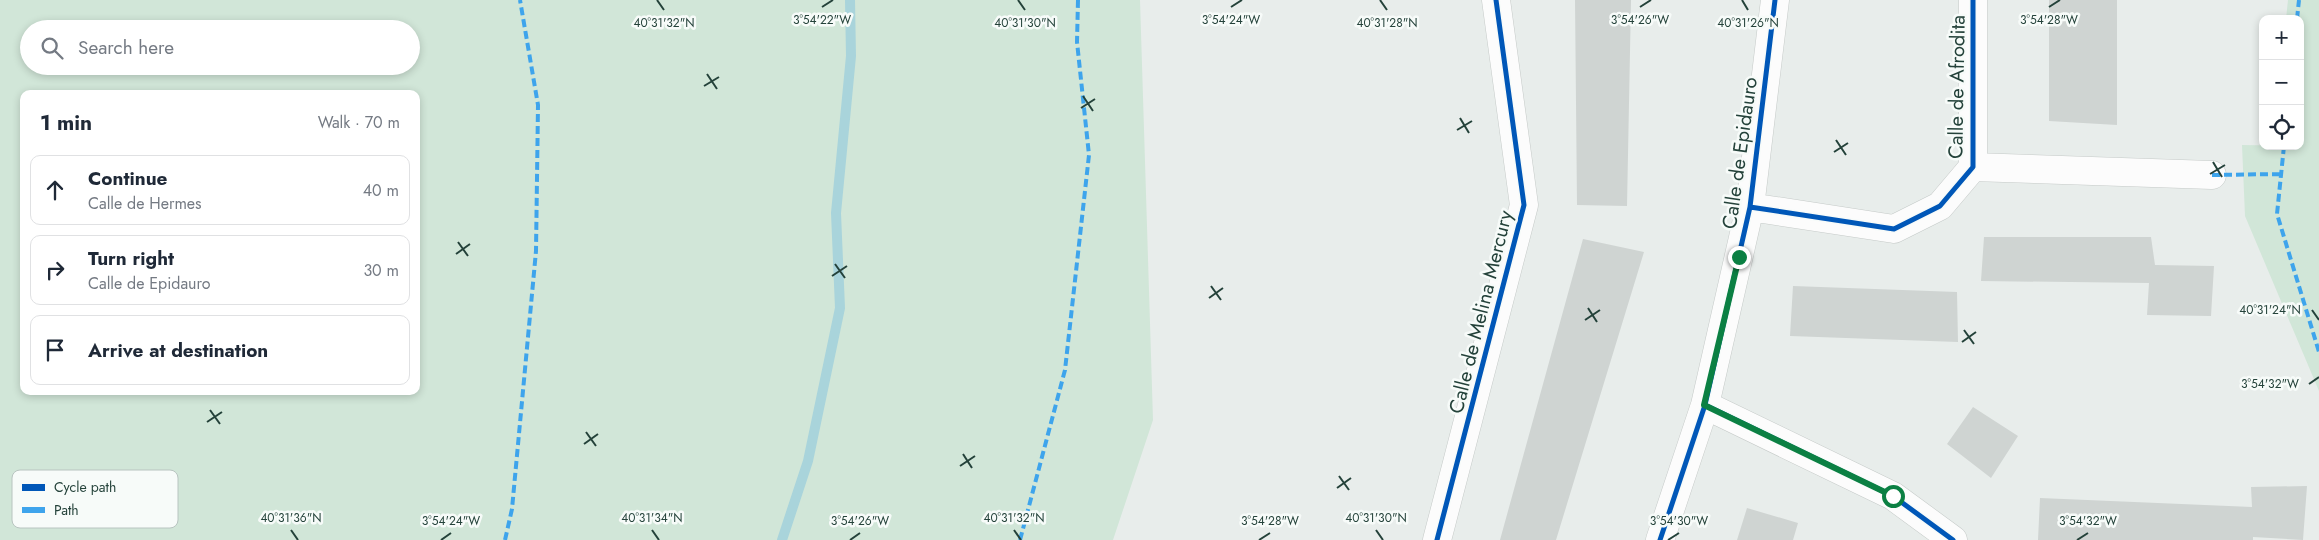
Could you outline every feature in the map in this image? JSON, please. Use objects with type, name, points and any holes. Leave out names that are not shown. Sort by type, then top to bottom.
[{"type":"street","name":"Calle de Melina Mercury","points":[[1438,540],[1524,205],[1496,0]]},
{"type":"street","name":"Calle de Epidauro","points":[[1660,540],[1704,405],[1750,207],[1775,0]]},
{"type":"street","name":"Calle de Afrodita","points":[[1750,207],[1894,229],[1940,206],[1973,166],[1973,0]]},
{"type":"street","name":"Calle de Afrodita","points":[[1973,166],[2212,175]]},
{"type":"street","points":[[1704,405],[1893,496],[1953,540]]},
{"type":"green space","points":[[0,0],[1140,0],[1153,420],[1113,540],[0,540]]},
{"type":"green space","points":[[2288,0],[2319,0],[2319,391],[2245,216],[2242,145],[2259,145],[2259,150],[2304,150],[2304,15],[2286,15]]},
{"type":"building","points":[[1575,0],[1631,0],[1627,206],[1577,205]]},
{"type":"building","points":[[2049,0],[2117,0],[2117,125],[2049,121]]},
{"type":"building","points":[[1984,237],[2151,237],[2155,265],[2214,266],[2211,316],[2147,315],[2149,283],[1981,281]]},
{"type":"building","points":[[1583,239],[1644,252],[1556,540],[1500,540]]},
{"type":"building","points":[[1793,286],[1957,292],[1958,342],[1790,336]]},
{"type":"building","points":[[1973,407],[2018,436],[1991,478],[1947,444]]},
{"type":"building","points":[[2307,486],[2303,540],[2253,537],[2253,540],[2038,540],[2040,498],[2252,507],[2251,487]]},
{"type":"building","points":[[1747,508],[1798,523],[1793,540],[1737,540]]},
{"type":"waterway","points":[[782,540],[808,461],[840,308],[836,213],[851,56],[850,0]]},
{"type":"marked path","points":[[505,540],[512,509],[536,251],[538,105],[520,0]]},
{"type":"marked path","points":[[1020,540],[1065,370],[1089,155],[1077,42],[1078,0]]},
{"type":"marked path","points":[[2297,15],[2299,0]]},
{"type":"marked path","points":[[2284,150],[2277,214],[2319,352]]},
{"type":"marked path","points":[[2212,175],[2281,174]]},
{"type":"cycle path","points":[[1437,540],[1524,205],[1496,0]]},
{"type":"cycle path","points":[[1660,540],[1705,405],[1750,207],[1775,0]]},
{"type":"cycle path","points":[[1750,207],[1894,229],[1940,206],[1973,167],[1973,0]]},
{"type":"cycle path","points":[[1705,405],[1893,496],[1953,540]]},
{"type":"route","points":[[1739,257],[1704,405],[1893,496]]}]
